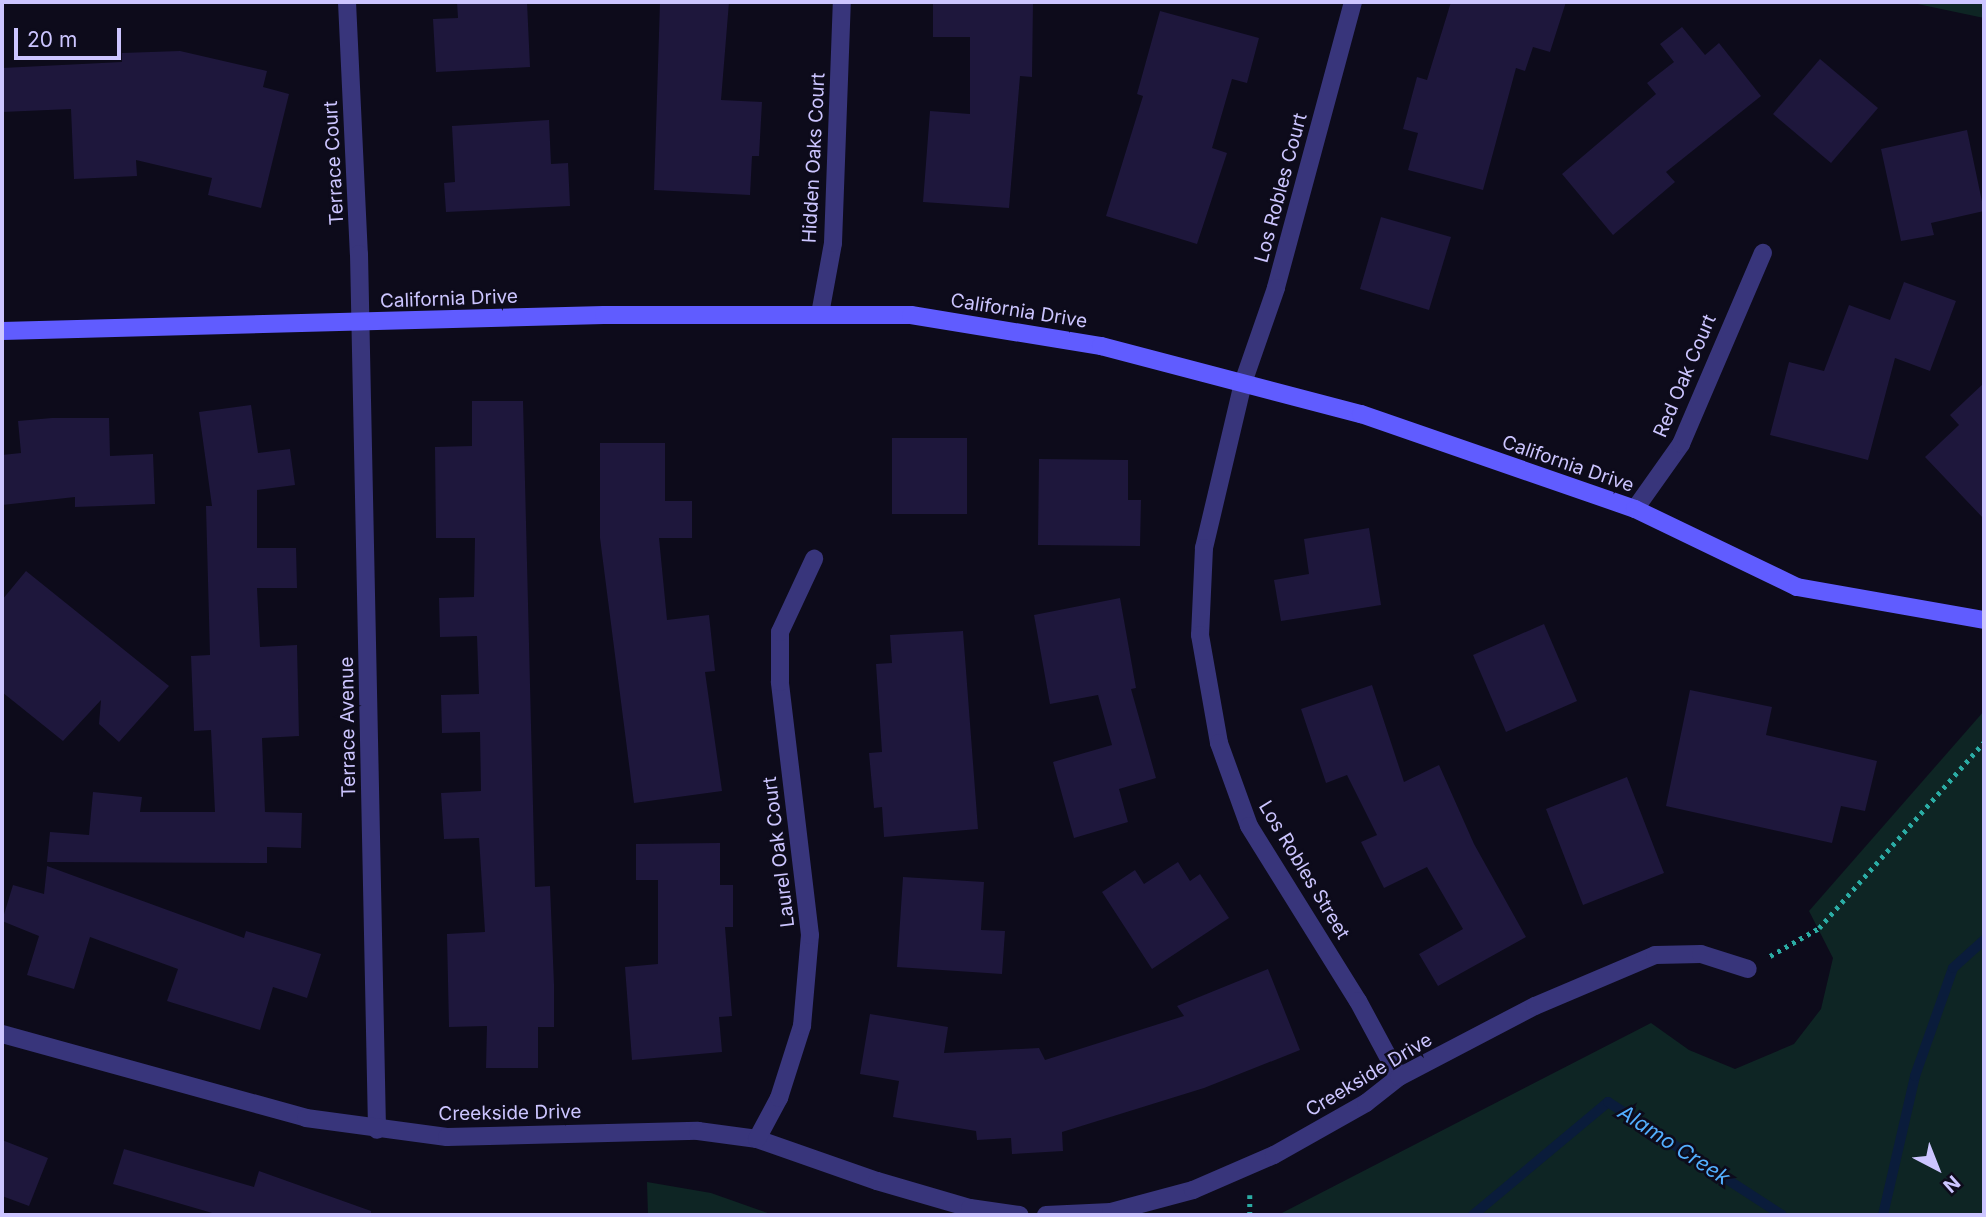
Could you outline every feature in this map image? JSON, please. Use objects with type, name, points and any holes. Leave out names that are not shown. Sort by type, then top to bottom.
[{"type":"street","name":"Terrace Court","points":[[347,2],[359,254],[358,323]]},
{"type":"street","name":"Hidden Oaks Court","points":[[820,314],[833,243],[842,2]]},
{"type":"street","name":"Los Robles Court","points":[[1243,383],[1276,288],[1353,2]]},
{"type":"street","name":"Red Oak Court","points":[[1635,509],[1681,444],[1763,253]]},
{"type":"street","name":"California Drive","points":[[2,331],[911,314],[1101,346],[1361,414],[1635,509],[1797,587],[1984,621]]},
{"type":"street","name":"Terrace Avenue","points":[[358,323],[377,1130]]},
{"type":"street","name":"Los Robles Street","points":[[1243,383],[1204,548],[1200,635],[1219,743],[1249,826],[1358,1000],[1399,1077]]},
{"type":"street","name":"Laurel Oak Court","points":[[757,1139],[779,1098],[802,1026],[810,935],[780,682],[780,632],[814,559]]},
{"type":"street","name":"Creekside Drive","points":[[1046,1215],[1111,1212],[1193,1190],[1274,1155],[1366,1103],[1399,1077],[1535,1006],[1655,955],[1701,954],[1748,969]]},
{"type":"street","name":"Creekside Drive","points":[[2,1034],[306,1118],[377,1130],[447,1137],[698,1131],[757,1139],[877,1181],[970,1208],[1020,1215]]},
{"type":"path","points":[[1748,969],[1819,929],[1984,742]]},
{"type":"green space","points":[[1908,2],[1984,2],[1984,18]]},
{"type":"green space","points":[[1984,711],[1984,1215],[1278,1215],[1651,1023],[1689,1050],[1735,1069],[1794,1044],[1821,1009],[1833,958],[1809,911]]},
{"type":"green space","points":[[647,1182],[711,1193],[773,1215],[648,1215]]},
{"type":"building","points":[[457,2],[527,2],[530,67],[436,72],[433,19],[458,18]]},
{"type":"building","points":[[660,2],[729,2],[721,100],[762,102],[759,156],[752,156],[750,195],[654,190]]},
{"type":"building","points":[[933,2],[1033,2],[1032,77],[1020,76],[1009,208],[923,202],[930,111],[970,114],[970,37],[933,37]]},
{"type":"building","points":[[1451,2],[1566,2],[1550,52],[1533,47],[1525,71],[1516,68],[1483,190],[1408,170],[1418,133],[1403,129],[1417,77],[1427,80]]},
{"type":"building","points":[[1160,11],[1259,38],[1247,83],[1232,79],[1212,148],[1227,153],[1197,244],[1106,216],[1143,96],[1137,94]]},
{"type":"building","points":[[1682,27],[1705,55],[1719,43],[1761,96],[1666,172],[1675,182],[1613,235],[1562,174],[1656,94],[1647,83],[1674,62],[1660,44]]},
{"type":"building","points":[[180,51],[267,71],[263,87],[289,94],[261,208],[208,195],[212,178],[136,160],[137,176],[74,179],[71,109],[2,112],[2,68],[122,62],[122,53]]},
{"type":"building","points":[[1820,59],[1878,108],[1831,163],[1773,114]]},
{"type":"building","points":[[549,120],[551,164],[568,163],[570,206],[446,212],[444,183],[455,182],[452,126]]},
{"type":"building","points":[[1967,130],[1984,211],[1931,223],[1934,235],[1901,241],[1881,149]]},
{"type":"building","points":[[1381,217],[1451,237],[1429,310],[1360,289]]},
{"type":"building","points":[[1904,282],[1956,301],[1930,371],[1895,358],[1868,460],[1770,435],[1789,362],[1824,371],[1849,305],[1890,320]]},
{"type":"building","points":[[1984,383],[1984,519],[1925,457],[1959,425],[1950,415]]},
{"type":"building","points":[[472,401],[523,401],[535,887],[550,886],[554,985],[554,1027],[538,1027],[538,1068],[486,1068],[487,1026],[449,1027],[447,934],[485,932],[479,838],[444,839],[441,793],[481,791],[480,732],[442,733],[441,695],[479,694],[477,636],[440,637],[439,598],[474,597],[475,538],[436,538],[435,447],[472,446]]},
{"type":"building","points":[[251,405],[258,453],[290,449],[295,485],[257,490],[257,548],[296,548],[297,588],[257,588],[260,647],[297,645],[299,736],[262,738],[265,812],[302,813],[301,848],[267,847],[267,863],[47,862],[50,832],[89,835],[93,792],[142,797],[140,812],[215,812],[211,730],[194,731],[191,656],[210,655],[206,506],[212,506],[199,412]]},
{"type":"building","points":[[109,418],[110,456],[153,454],[155,504],[75,507],[75,497],[2,505],[2,455],[21,453],[18,421]]},
{"type":"building","points":[[892,438],[967,438],[967,514],[892,514]]},
{"type":"building","points":[[600,443],[665,443],[665,501],[692,501],[692,538],[659,538],[667,620],[709,615],[715,671],[705,672],[722,791],[634,803],[600,538]]},
{"type":"building","points":[[1039,459],[1128,460],[1128,500],[1141,500],[1140,546],[1038,545]]},
{"type":"building","points":[[1369,528],[1381,605],[1281,621],[1274,580],[1309,574],[1304,539]]},
{"type":"building","points":[[26,571],[169,686],[119,742],[99,724],[101,700],[63,741],[2,692],[2,600]]},
{"type":"building","points":[[1120,598],[1136,688],[1131,689],[1156,778],[1119,789],[1128,822],[1074,838],[1053,762],[1112,745],[1098,695],[1050,704],[1034,615]]},
{"type":"building","points":[[1544,624],[1577,701],[1506,732],[1473,655]]},
{"type":"building","points":[[963,631],[978,829],[884,837],[882,807],[874,808],[869,753],[882,752],[876,664],[892,663],[890,635]]},
{"type":"building","points":[[1372,685],[1404,782],[1439,765],[1474,844],[1526,937],[1438,986],[1419,954],[1463,929],[1427,867],[1384,888],[1361,842],[1377,835],[1347,775],[1326,783],[1301,709]]},
{"type":"building","points":[[1690,690],[1772,707],[1766,735],[1877,761],[1865,811],[1841,806],[1832,843],[1666,806]]},
{"type":"building","points":[[1627,777],[1664,873],[1583,905],[1546,809]]},
{"type":"building","points":[[720,843],[720,885],[733,885],[733,927],[725,927],[732,1016],[719,1017],[722,1052],[632,1060],[625,967],[658,964],[658,880],[636,880],[636,844]]},
{"type":"building","points":[[1178,862],[1190,881],[1200,874],[1229,918],[1152,969],[1102,892],[1135,870],[1144,884]]},
{"type":"building","points":[[47,866],[244,938],[246,931],[321,954],[307,998],[273,987],[260,1030],[167,1001],[178,969],[90,937],[74,989],[27,975],[39,936],[2,921],[13,885],[44,894]]},
{"type":"building","points":[[903,877],[984,882],[981,930],[1005,931],[1002,974],[897,967]]},
{"type":"building","points":[[1268,969],[1300,1050],[1204,1088],[1062,1132],[1063,1151],[1012,1154],[1011,1138],[977,1140],[976,1131],[893,1117],[899,1081],[860,1074],[870,1014],[948,1027],[944,1053],[1039,1048],[1045,1060],[1184,1016],[1177,1006]]},
{"type":"building","points":[[2,1140],[48,1158],[29,1206],[2,1196]]},
{"type":"building","points":[[124,1149],[254,1187],[259,1171],[371,1211],[371,1215],[219,1215],[113,1184]]},
{"type":"waterway","name":"Alamo Creek","points":[[1883,1215],[1915,1076],[1953,968],[1984,940]]},
{"type":"waterway","name":"Alamo Creek","points":[[1473,1215],[1608,1102],[1782,1215]]}]
